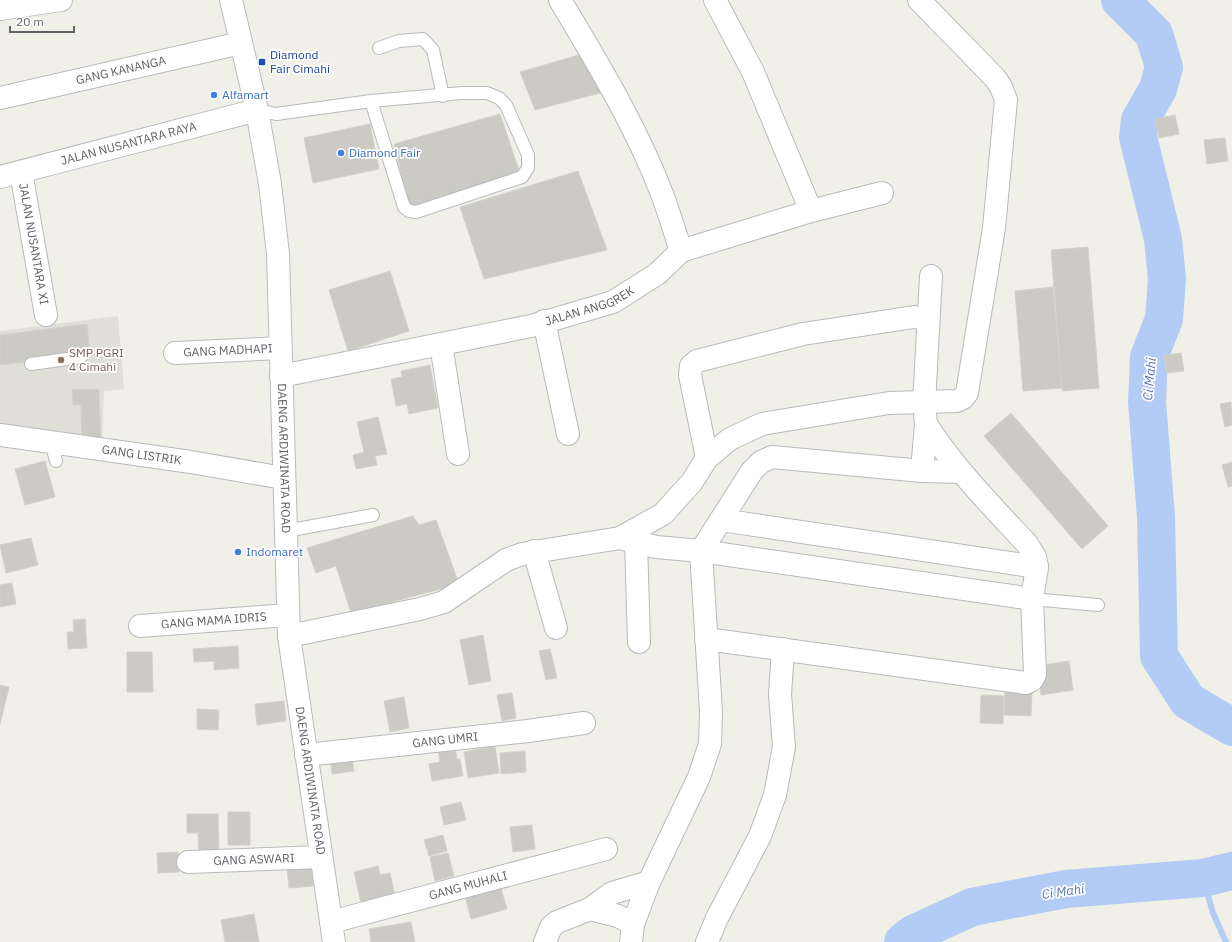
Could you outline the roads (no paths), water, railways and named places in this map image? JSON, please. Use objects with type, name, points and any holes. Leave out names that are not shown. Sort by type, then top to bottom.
[{"type":"street","points":[[0,9],[61,0]]},
{"type":"street","name":"DAENG ARDIWINATA ROAD","points":[[231,0],[257,110],[270,184],[278,254],[288,625],[332,932]]},
{"type":"street","points":[[560,0],[592,51],[635,134],[662,193],[682,251]]},
{"type":"street","points":[[715,0],[753,72],[811,211]]},
{"type":"street","points":[[628,540],[663,514],[692,482],[707,458],[730,439],[762,424],[889,403],[925,413],[963,398],[967,393],[994,228],[1006,100],[995,78],[919,0]]},
{"type":"street","name":"GANG KANANGA","points":[[0,98],[241,43]]},
{"type":"street","name":"JALAN NUSANTARA RAYA","points":[[0,177],[257,110]]},
{"type":"street","name":"JALAN NUSANTARA XI","points":[[21,172],[46,322]]},
{"type":"street","name":"JALAN ANGGREK","points":[[281,376],[544,322],[614,302],[657,274],[682,251],[811,211],[882,193]]},
{"type":"street","points":[[922,471],[927,319],[931,276]]},
{"type":"street","points":[[707,458],[690,375],[691,366],[697,362],[803,334],[914,317],[927,319]]},
{"type":"street","points":[[544,322],[568,434]]},
{"type":"street","points":[[441,344],[458,454]]},
{"type":"street","name":"GANG MADHAPI","points":[[175,353],[280,348]]},
{"type":"street","points":[[706,639],[1026,683],[1032,680],[1035,674],[1032,599],[1037,567],[1035,557],[1027,544],[942,450],[925,413]]},
{"type":"street","name":"GANG LISTRIK","points":[[0,434],[53,452],[283,478]]},
{"type":"street","points":[[632,933],[649,882],[700,777],[710,744],[711,712],[701,551],[752,471],[761,462],[772,457],[922,471],[961,472]]},
{"type":"street","points":[[721,520],[1037,567]]},
{"type":"street","points":[[628,540],[656,547],[701,551],[1032,599]]},
{"type":"street","points":[[628,540],[639,642]]},
{"type":"street","name":"GANG MAMA IDRIS","points":[[140,626],[288,625],[420,609],[444,602],[506,560],[534,551],[628,540]]},
{"type":"street","points":[[534,551],[556,628]]},
{"type":"street","points":[[707,942],[717,918],[760,836],[775,795],[784,747],[780,694],[784,649]]},
{"type":"street","name":"GANG UMRI","points":[[306,755],[528,731],[584,723]]},
{"type":"street","name":"GANG MUHALI","points":[[332,932],[606,848]]},
{"type":"street","name":"GANG ASWARI","points":[[188,862],[321,857]]},
{"type":"street","points":[[545,942],[551,927],[557,922],[590,909],[612,893],[649,882]]},
{"type":"street","points":[[590,909],[618,916],[632,933]]},
{"type":"lane","points":[[379,48],[399,41],[423,39],[432,50],[443,96]]},
{"type":"lane","points":[[257,110],[276,114],[372,101],[487,94],[499,98],[506,105],[528,155],[528,168],[522,177],[416,212],[409,211],[404,207],[372,101]]},
{"type":"lane","points":[[31,364],[81,357]]},
{"type":"lane","points":[[286,531],[373,515]]},
{"type":"lane","points":[[1032,599],[1098,605]]},
{"type":"waterway","name":"Ci Mahi","points":[[1120,0],[1154,34],[1164,67],[1158,89],[1140,120],[1138,137],[1163,239],[1167,279],[1164,319],[1149,357],[1147,402],[1156,517],[1159,656],[1188,701],[1232,727]]},
{"type":"waterway","name":"Ci Mahi","points":[[903,942],[913,934],[972,907],[1066,889],[1203,878],[1232,871]]},
{"type":"waterway","points":[[1203,878],[1213,913],[1226,942]]},
{"type":"place","name":"Diamond Fair Cimahi","points":[[262,62]]},
{"type":"place","name":"Alfamart","points":[[214,95]]},
{"type":"place","name":"Diamond Fair","points":[[341,153]]},
{"type":"place","name":"SMP PGRI 4 Cimahi","points":[[61,360]]},
{"type":"place","name":"Indomaret","points":[[238,552]]}]
